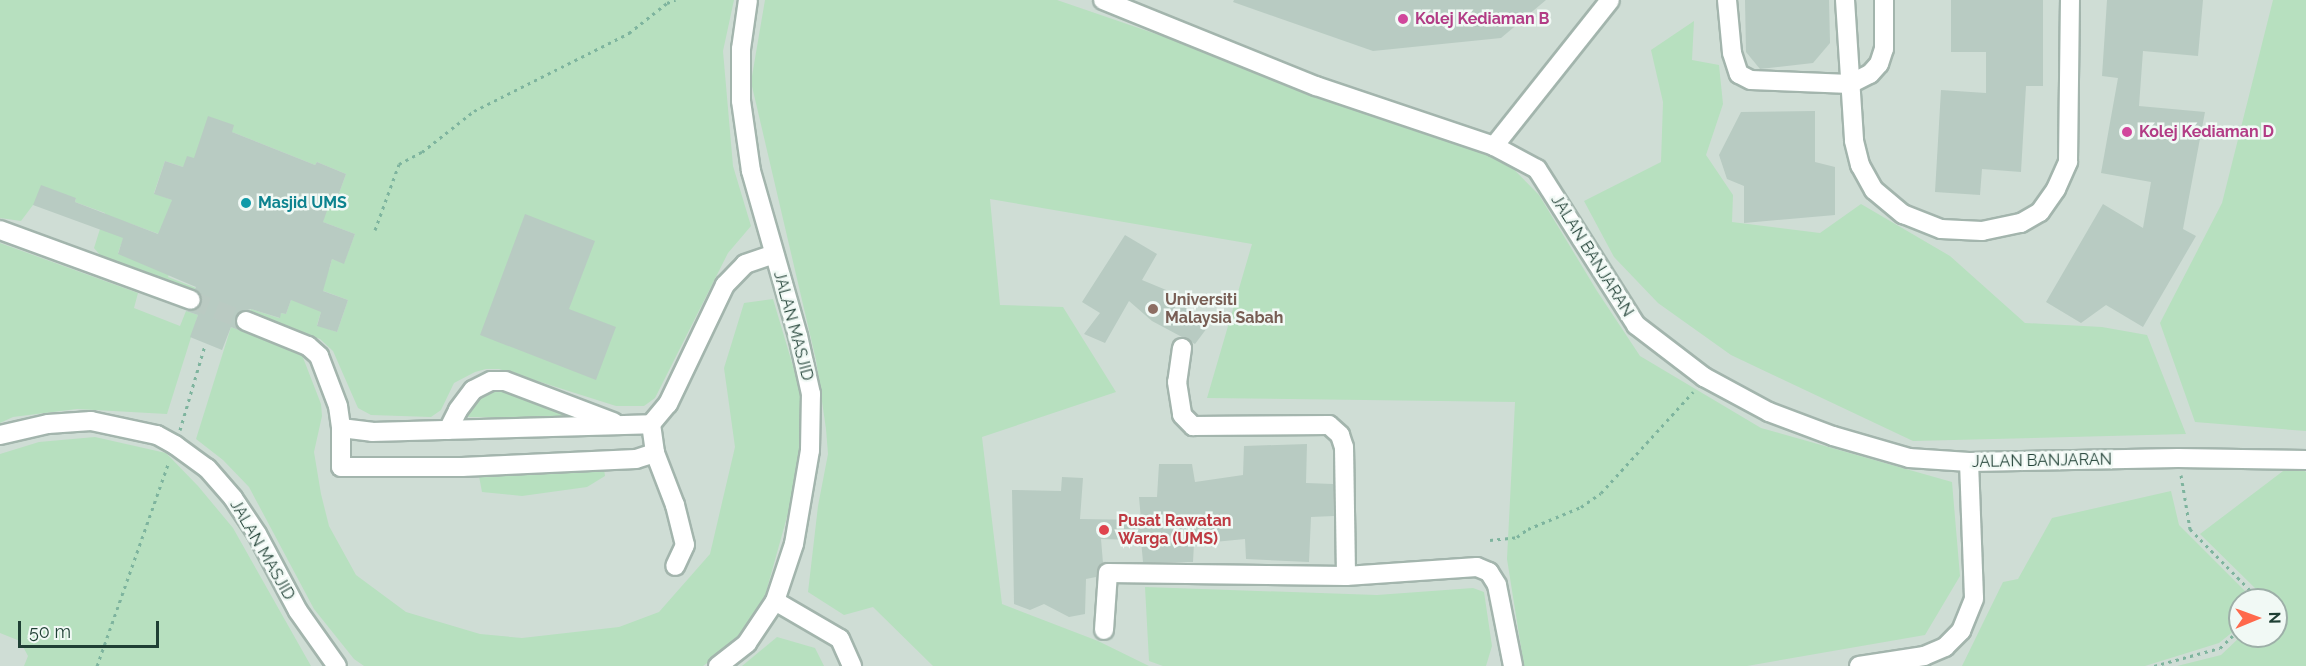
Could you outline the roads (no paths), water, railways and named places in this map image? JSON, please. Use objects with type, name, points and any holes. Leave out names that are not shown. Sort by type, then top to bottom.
[{"type":"street","name":"JALAN MASJID","points":[[718,666],[747,643],[775,601],[795,544],[810,450],[811,394],[798,336],[751,171],[741,101],[741,48],[748,0]]},
{"type":"street","name":"JALAN BANJARAN","points":[[1103,0],[1316,86],[1494,146],[1537,169],[1636,325],[1704,377],[1769,412],[1833,436],[1909,458],[1969,462],[2178,458],[2306,460]]},
{"type":"street","points":[[1494,146],[1610,0]]},
{"type":"street","points":[[1727,0],[1732,53],[1739,74],[1751,80],[1850,84],[1870,74],[1879,64],[1884,49],[1884,0]]},
{"type":"street","points":[[1845,0],[1854,141],[1860,165],[1874,190],[1903,214],[1941,230],[1982,231],[2021,223],[2040,212],[2056,189],[2068,162],[2070,0]]},
{"type":"street","points":[[0,230],[191,300]]},
{"type":"street","points":[[341,428],[372,432],[651,424],[668,404],[725,285],[745,264],[774,255]]},
{"type":"street","points":[[246,321],[308,346],[319,356],[338,406],[341,428],[341,467],[462,467],[636,459],[656,453]]},
{"type":"street","points":[[1182,348],[1177,382],[1182,415],[1193,426],[1329,425],[1340,435],[1344,447],[1346,576]]},
{"type":"street","points":[[448,430],[472,390],[491,381],[505,381],[580,411],[626,426]]},
{"type":"street","name":"JALAN MASJID","points":[[0,435],[48,424],[91,421],[157,435],[175,445],[207,468],[233,498],[257,534],[298,611],[337,666]]},
{"type":"street","points":[[651,424],[656,453],[675,505],[685,545],[675,566]]},
{"type":"street","points":[[1859,666],[1924,656],[1945,646],[1961,631],[1974,598],[1969,462]]},
{"type":"street","points":[[1104,630],[1108,573],[1346,576],[1436,568],[1478,567],[1489,572],[1497,585],[1513,666]]},
{"type":"street","points":[[775,601],[840,639],[852,666]]},
{"type":"tunnel","points":[[191,300],[246,321]]},
{"type":"place","name":"Kolej Kediaman B","points":[[1403,19]]},
{"type":"place","name":"Kolej Kediaman D","points":[[2127,132]]},
{"type":"place","name":"Masjid UMS","points":[[246,203]]},
{"type":"place","name":"Universiti Malaysia Sabah","points":[[1153,309]]},
{"type":"place","name":"Pusat Rawatan Warga (UMS)","points":[[1104,530]]}]
